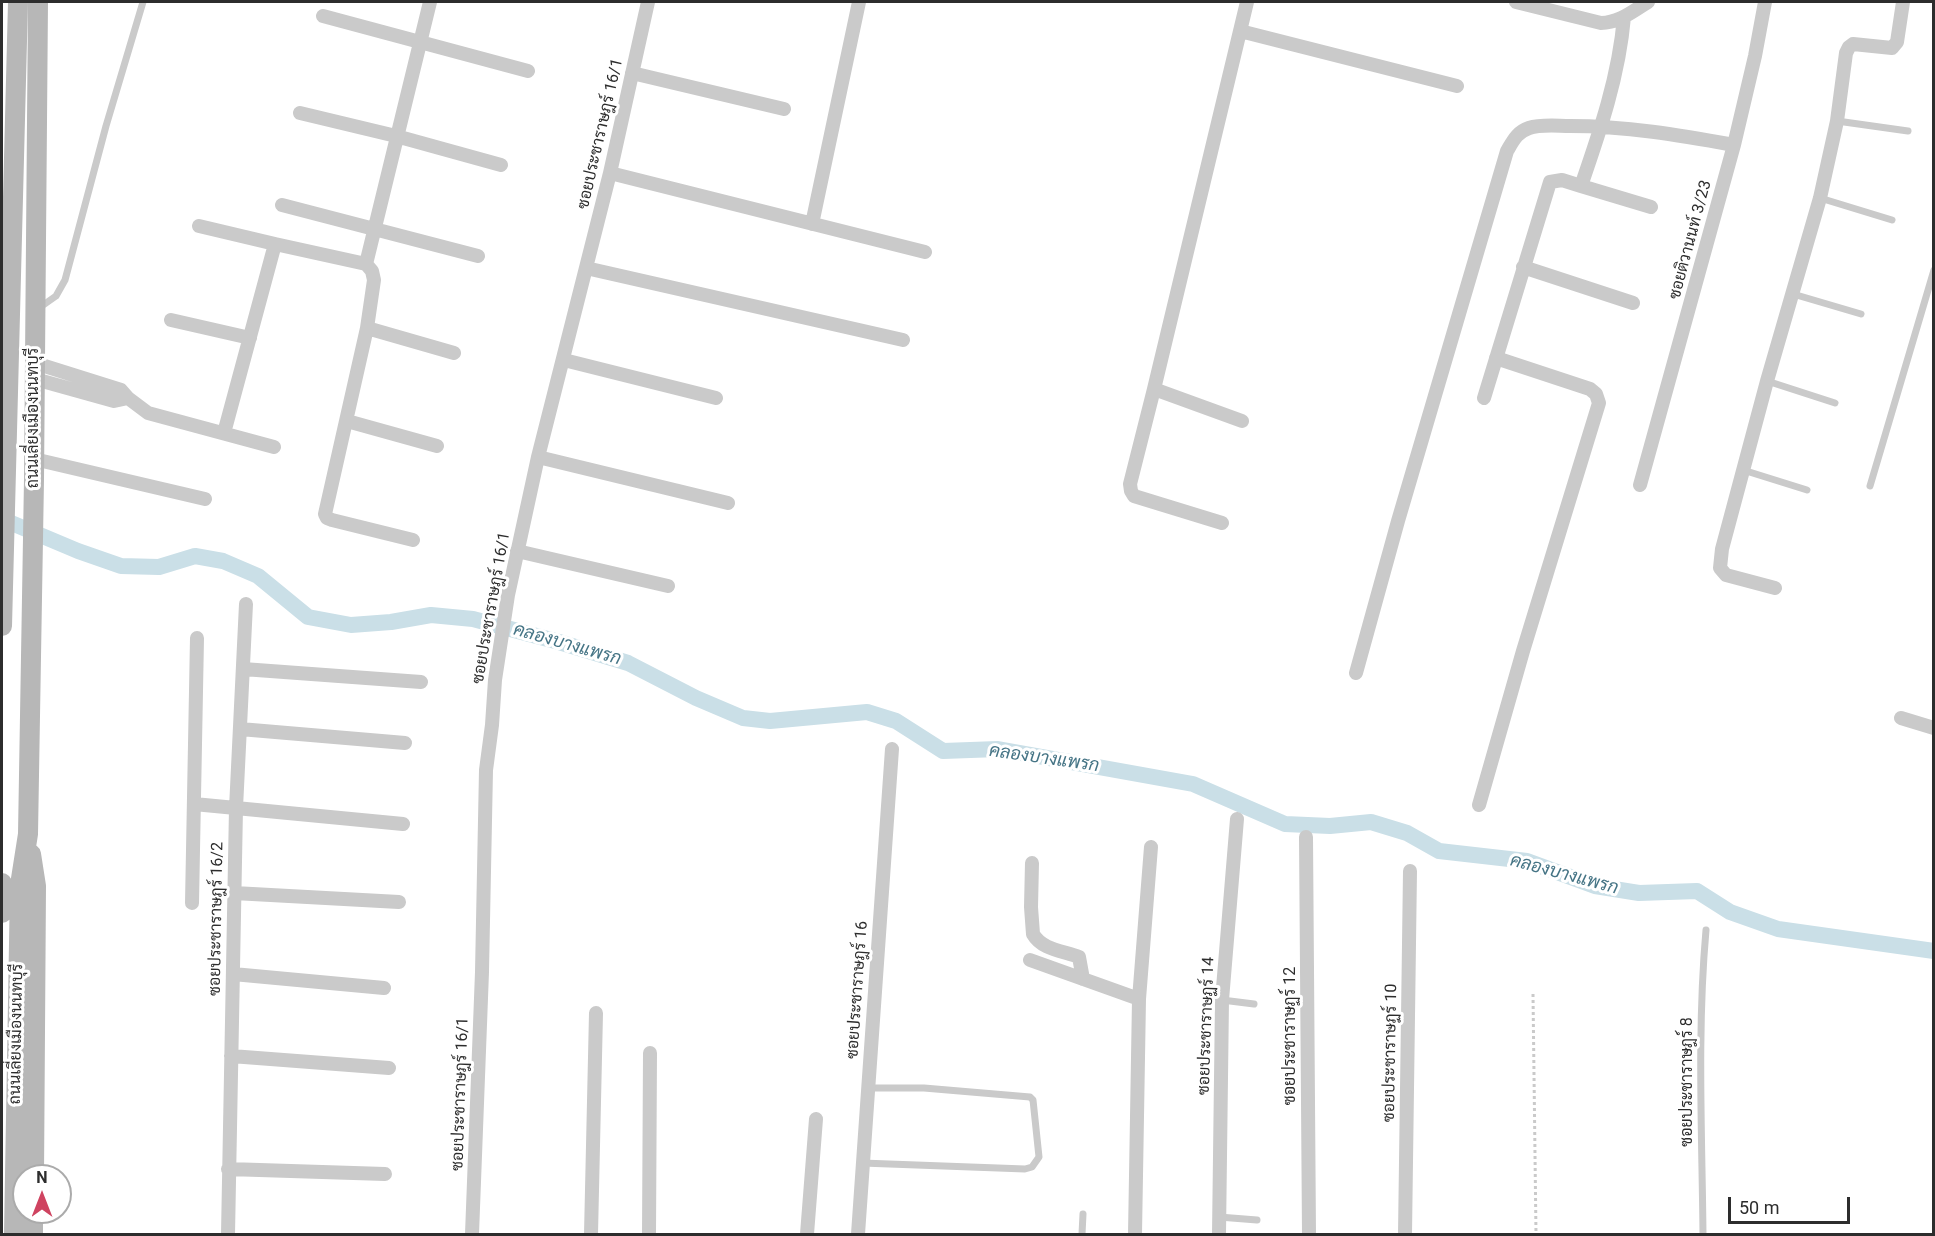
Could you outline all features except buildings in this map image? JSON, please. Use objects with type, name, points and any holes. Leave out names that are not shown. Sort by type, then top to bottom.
[{"type":"main road","name":"ถนนเลี่ยงเมืองนนทบุรี","points":[[2,626],[6,484],[7,265],[18,2]]},
{"type":"main road","name":"ถนนเลี่ยงเมืองนนทบุรี","points":[[14,1234],[20,885],[28,834],[38,2]]},
{"type":"main road","name":"ถนนเลี่ยงเมืองนนทบุรี","points":[[28,834],[36,886],[34,1164]]},
{"type":"main road","points":[[2,883],[2,913]]},
{"type":"street","points":[[366,264],[418,43],[430,2]]},
{"type":"street","name":"ซอยประชาราษฎร์ 16/1","points":[[472,1234],[482,972],[486,770],[501,638],[517,551],[538,458],[610,173],[648,2]]},
{"type":"street","points":[[812,224],[859,2]]},
{"type":"street","points":[[1222,523],[1134,496],[1130,484],[1247,2]]},
{"type":"street","points":[[1516,2],[1601,23],[1610,23],[1624,17],[1648,2]]},
{"type":"street","name":"ซอยติวานนท์ 3/23","points":[[1640,485],[1734,145],[1765,2]]},
{"type":"street","points":[[1775,588],[1726,575],[1720,568],[1722,549],[1767,381],[1820,198],[1837,121],[1846,53],[1853,44],[1892,48],[1897,42],[1903,2]]},
{"type":"street","points":[[323,16],[528,71]]},
{"type":"street","points":[[1581,186],[1602,126],[1617,67],[1624,17]]},
{"type":"street","points":[[1240,31],[1457,86]]},
{"type":"street","points":[[632,73],[784,109]]},
{"type":"street","points":[[300,113],[501,165]]},
{"type":"street","points":[[1356,673],[1398,521],[1507,151],[1516,135],[1528,128],[1542,126],[1602,126],[1668,132],[1734,145]]},
{"type":"street","points":[[610,173],[925,252]]},
{"type":"street","points":[[1484,398],[1550,182],[1562,180],[1651,207]]},
{"type":"street","points":[[282,205],[478,256]]},
{"type":"street","points":[[199,226],[366,264],[372,271],[374,280],[367,328],[325,507],[327,518],[413,540]]},
{"type":"street","points":[[224,433],[275,244]]},
{"type":"street","points":[[1523,267],[1633,303]]},
{"type":"street","points":[[586,268],[903,340]]},
{"type":"street","points":[[171,320],[250,338]]},
{"type":"street","points":[[367,328],[454,354]]},
{"type":"street","points":[[1479,805],[1523,651],[1599,403],[1596,394],[1590,389],[1496,357]]},
{"type":"street","points":[[564,360],[716,398]]},
{"type":"street","points":[[35,371],[121,390],[148,413],[274,447]]},
{"type":"street","points":[[1154,389],[1242,421]]},
{"type":"street","points":[[347,421],[437,446]]},
{"type":"street","points":[[538,458],[728,503]]},
{"type":"street","points":[[34,459],[205,499]]},
{"type":"street","points":[[517,551],[668,586]]},
{"type":"street","name":"ซอยประชาราษฎร์ 16/2","points":[[228,1234],[236,808],[246,604]]},
{"type":"street","points":[[192,903],[197,638]]},
{"type":"street","points":[[243,669],[421,682]]},
{"type":"street","points":[[1901,718],[1934,728]]},
{"type":"street","points":[[240,729],[405,743]]},
{"type":"street","name":"ซอยประชาราษฎร์ 16","points":[[858,1234],[892,749]]},
{"type":"street","points":[[194,804],[403,824]]},
{"type":"street","name":"ซอยประชาราษฏร์ 14","points":[[1219,1234],[1222,1000],[1237,819]]},
{"type":"street","name":"ซอยประชาราษฏร์ 12","points":[[1306,837],[1309,1234]]},
{"type":"street","points":[[1135,1234],[1139,999],[1151,847]]},
{"type":"street","points":[[1032,863],[1033,934],[1045,946],[1079,957],[1083,979]]},
{"type":"street","name":"ซอยประชาราษฏร์ 10","points":[[1405,1234],[1410,871]]},
{"type":"street","points":[[234,893],[399,902]]},
{"type":"street","points":[[1030,960],[1139,999]]},
{"type":"street","points":[[233,974],[384,988]]},
{"type":"street","points":[[591,1234],[596,1013]]},
{"type":"street","points":[[649,1234],[650,1053]]},
{"type":"street","points":[[231,1056],[389,1068]]},
{"type":"street","points":[[807,1234],[816,1119]]},
{"type":"street","points":[[228,1169],[385,1174]]},
{"type":"lane","points":[[34,311],[56,296],[65,280],[106,126],[143,2]]},
{"type":"lane","points":[[1837,121],[1908,130]]},
{"type":"lane","points":[[1820,198],[1892,220]]},
{"type":"lane","points":[[1870,486],[1934,270]]},
{"type":"lane","points":[[1792,294],[1862,314]]},
{"type":"lane","points":[[1767,381],[1835,403]]},
{"type":"lane","points":[[1743,470],[1807,490]]},
{"type":"lane","name":"ซอยประชาราษฎร์ 8","points":[[1703,1234],[1702,974],[1706,930]]},
{"type":"lane","points":[[1222,1000],[1254,1004]]},
{"type":"lane","points":[[862,1163],[1025,1169],[1032,1167],[1040,1157],[1033,1100],[1030,1097],[924,1088],[867,1088]]},
{"type":"lane","points":[[1082,1234],[1083,1214]]},
{"type":"lane","points":[[1219,1217],[1257,1220]]},
{"type":"path","points":[[1533,994],[1536,1234]]},
{"type":"waterway","name":"คลองบางแพรก","points":[[2,519],[78,551],[121,566],[159,567],[195,556],[223,561],[258,576],[308,617],[351,625],[391,622],[431,615],[473,619],[559,642],[628,663],[696,698],[743,718],[770,721],[867,712],[896,721],[943,751],[998,749],[1193,784],[1285,824],[1330,826],[1371,822],[1407,833],[1439,851],[1527,861],[1595,886],[1639,893],[1697,891],[1730,912],[1778,929],[1934,951]]}]
